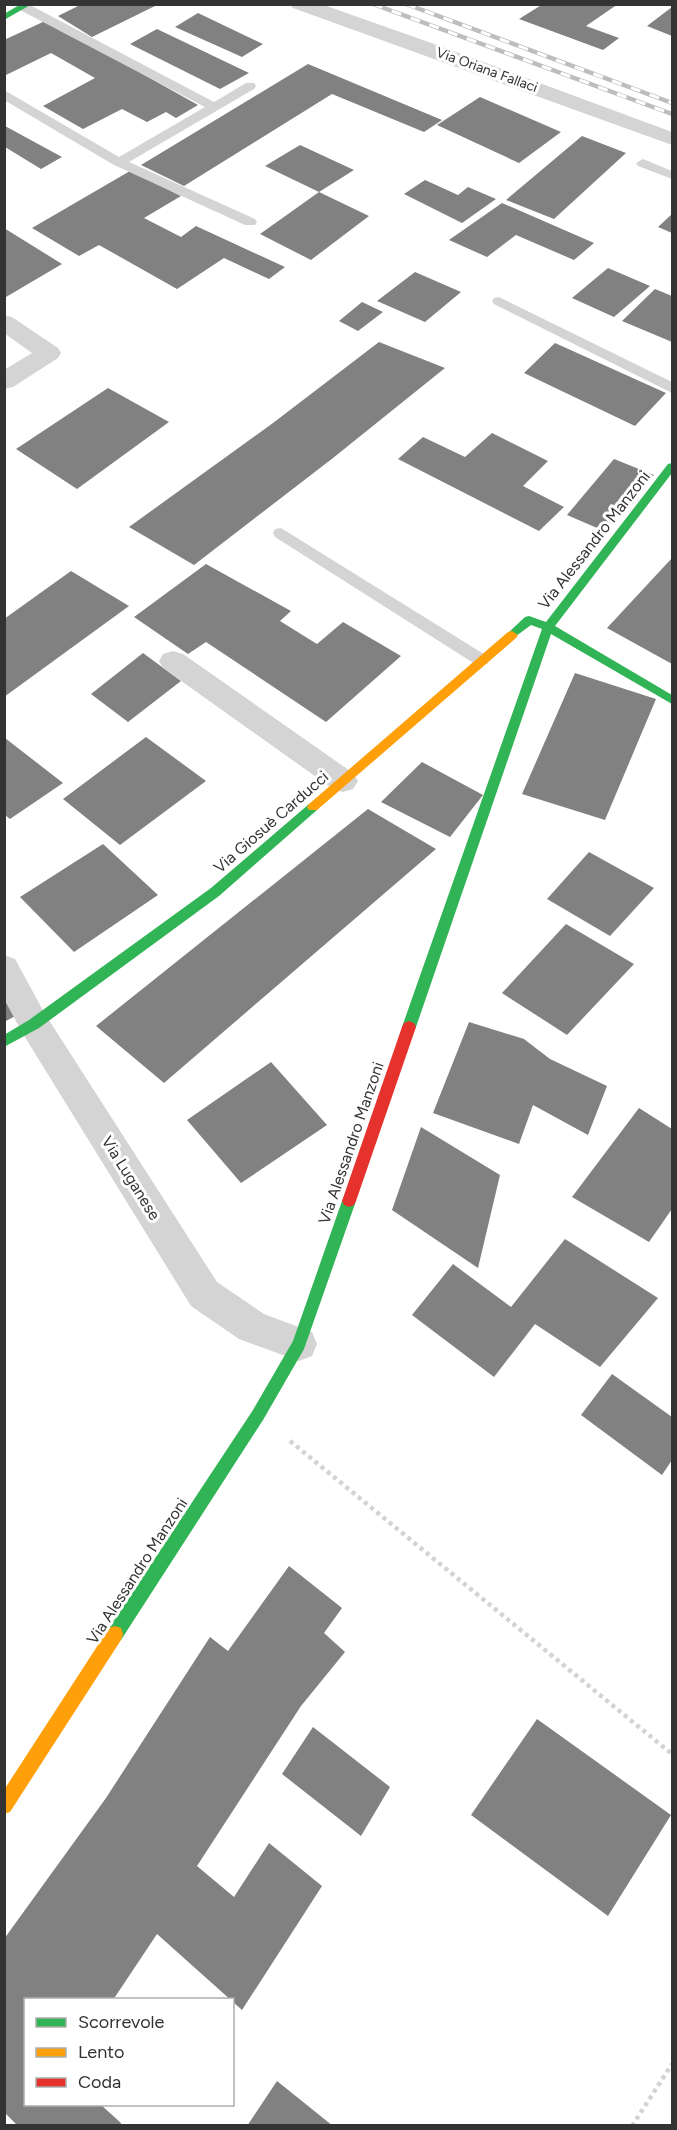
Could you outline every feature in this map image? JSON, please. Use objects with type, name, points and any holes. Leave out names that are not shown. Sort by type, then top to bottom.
[{"type":"street","name":"Via Oriana Fallaci","points":[[300,4],[430,49],[672,139]]},
{"type":"street","points":[[4,18],[26,6]]},
{"type":"street","points":[[4,322],[49,353],[4,381]]},
{"type":"street","name":"Via Alessandro Manzoni","points":[[4,1806],[258,1415],[299,1344],[548,627],[672,466]]},
{"type":"street","name":"Via Giosuè Carducci","points":[[4,1042],[34,1024],[215,892],[529,620],[548,627]]},
{"type":"street","points":[[548,627],[672,700]]},
{"type":"street","points":[[173,661],[343,781]]},
{"type":"street","name":"Via Luganese","points":[[4,968],[34,1024],[204,1294],[252,1327],[299,1344]]},
{"type":"lane","points":[[26,6],[214,107]]},
{"type":"lane","points":[[119,162],[250,86]]},
{"type":"lane","points":[[4,94],[119,162],[250,222]]},
{"type":"lane","points":[[643,164],[672,175]]},
{"type":"lane","points":[[499,302],[672,388]]},
{"type":"lane","points":[[281,533],[481,660]]},
{"type":"path","points":[[258,1415],[672,1754]]},
{"type":"path","points":[[632,2126],[672,2064]]},
{"type":"building","points":[[82,4],[159,4],[92,37],[58,16]]},
{"type":"building","points":[[543,4],[618,4],[586,26],[619,38],[603,50],[519,19]]},
{"type":"building","points":[[672,7],[672,36],[647,26]]},
{"type":"building","points":[[198,13],[263,44],[242,57],[175,27]]},
{"type":"building","points":[[45,21],[198,105],[176,118],[166,112],[147,122],[122,109],[83,129],[43,106],[95,78],[51,53],[4,76],[4,40]]},
{"type":"building","points":[[157,29],[249,73],[220,89],[130,44]]},
{"type":"building","points":[[308,64],[442,120],[424,132],[332,94],[184,186],[141,165]]},
{"type":"building","points":[[480,97],[561,132],[519,163],[437,125]]},
{"type":"building","points":[[5,126],[62,157],[41,169],[5,147]]},
{"type":"building","points":[[582,136],[626,153],[554,219],[506,200]]},
{"type":"building","points":[[300,145],[354,170],[319,192],[265,166]]},
{"type":"building","points":[[130,171],[181,196],[144,218],[181,237],[196,226],[285,267],[269,279],[224,258],[177,289],[99,245],[79,256],[32,228]]},
{"type":"building","points":[[425,180],[458,195],[468,187],[496,199],[462,223],[404,194]]},
{"type":"building","points":[[319,192],[369,216],[311,260],[260,234]]},
{"type":"building","points":[[502,203],[594,243],[574,260],[516,235],[487,257],[449,240]]},
{"type":"building","points":[[672,214],[672,233],[658,227]]},
{"type":"building","points":[[4,228],[62,264],[6,297],[4,297]]},
{"type":"building","points":[[608,268],[650,286],[614,317],[572,298]]},
{"type":"building","points":[[415,272],[461,292],[425,322],[377,301]]},
{"type":"building","points":[[655,289],[672,296],[672,342],[622,321]]},
{"type":"building","points":[[362,302],[383,312],[358,331],[339,321]]},
{"type":"building","points":[[379,342],[445,368],[194,565],[129,527],[273,423]]},
{"type":"building","points":[[555,343],[666,393],[635,426],[524,373]]},
{"type":"building","points":[[108,388],[169,422],[77,489],[16,449]]},
{"type":"building","points":[[492,433],[548,461],[523,486],[564,507],[539,531],[398,459],[423,437],[465,457]]},
{"type":"building","points":[[614,459],[654,475],[604,531],[567,515]]},
{"type":"building","points":[[672,558],[672,664],[607,628]]},
{"type":"building","points":[[206,564],[291,611],[280,621],[317,644],[343,622],[401,656],[326,722],[206,642],[188,654],[134,617]]},
{"type":"building","points":[[71,571],[129,606],[4,697],[4,619]]},
{"type":"building","points":[[143,653],[181,681],[128,722],[91,694]]},
{"type":"building","points":[[575,673],[656,699],[605,820],[522,794]]},
{"type":"building","points":[[146,737],[206,781],[120,845],[63,799]]},
{"type":"building","points":[[5,738],[63,783],[10,819],[5,815]]},
{"type":"building","points":[[422,762],[483,795],[450,837],[381,802]]},
{"type":"building","points":[[368,809],[436,849],[164,1083],[96,1026]]},
{"type":"building","points":[[103,844],[158,895],[74,952],[20,897]]},
{"type":"building","points":[[589,852],[654,888],[610,936],[547,899]]},
{"type":"building","points":[[566,924],[634,964],[567,1035],[502,993]]},
{"type":"building","points":[[4,983],[25,1011],[4,1022]]},
{"type":"building","points":[[469,1022],[524,1039],[550,1059],[607,1086],[588,1135],[533,1105],[519,1144],[433,1113]]},
{"type":"building","points":[[271,1062],[327,1125],[241,1183],[187,1120]]},
{"type":"building","points":[[639,1108],[672,1129],[672,1209],[649,1242],[572,1197]]},
{"type":"building","points":[[421,1127],[500,1175],[478,1268],[392,1210]]},
{"type":"building","points":[[565,1239],[658,1298],[600,1367],[535,1324],[494,1377],[412,1315],[453,1264],[511,1307]]},
{"type":"building","points":[[612,1374],[672,1417],[672,1460],[662,1475],[581,1415]]},
{"type":"building","points":[[289,1566],[342,1608],[324,1633],[345,1652],[301,1706],[197,1866],[234,1897],[269,1843],[322,1886],[242,2010],[234,2003],[234,1998],[229,1998],[157,1934],[114,1998],[24,1998],[24,2106],[102,2106],[121,2123],[120,2126],[18,2126],[4,2112],[4,1939],[106,1798],[210,1637],[228,1651]]},
{"type":"building","points":[[537,1719],[671,1815],[608,1916],[471,1815]]},
{"type":"building","points":[[313,1727],[390,1787],[361,1836],[282,1774]]},
{"type":"building","points":[[277,2081],[333,2126],[247,2126]]},
{"type":"railway","points":[[373,4],[672,114]]},
{"type":"railway","points":[[406,4],[672,103]]},
{"type":"traffic: fast","points":[[4,18],[28,4]]},
{"type":"traffic: fast","points":[[409,1027],[548,627],[672,466]]},
{"type":"traffic: fast","points":[[512,635],[529,620],[548,627],[672,700]]},
{"type":"traffic: fast","points":[[4,1042],[34,1024],[215,892],[313,807]]},
{"type":"traffic: fast","points":[[115,1634],[258,1415],[299,1344],[349,1201]]},
{"type":"traffic: slow","points":[[313,807],[512,635]]},
{"type":"traffic: slow","points":[[4,1806],[115,1634]]},
{"type":"traffic: jam","points":[[349,1201],[409,1027]]}]
